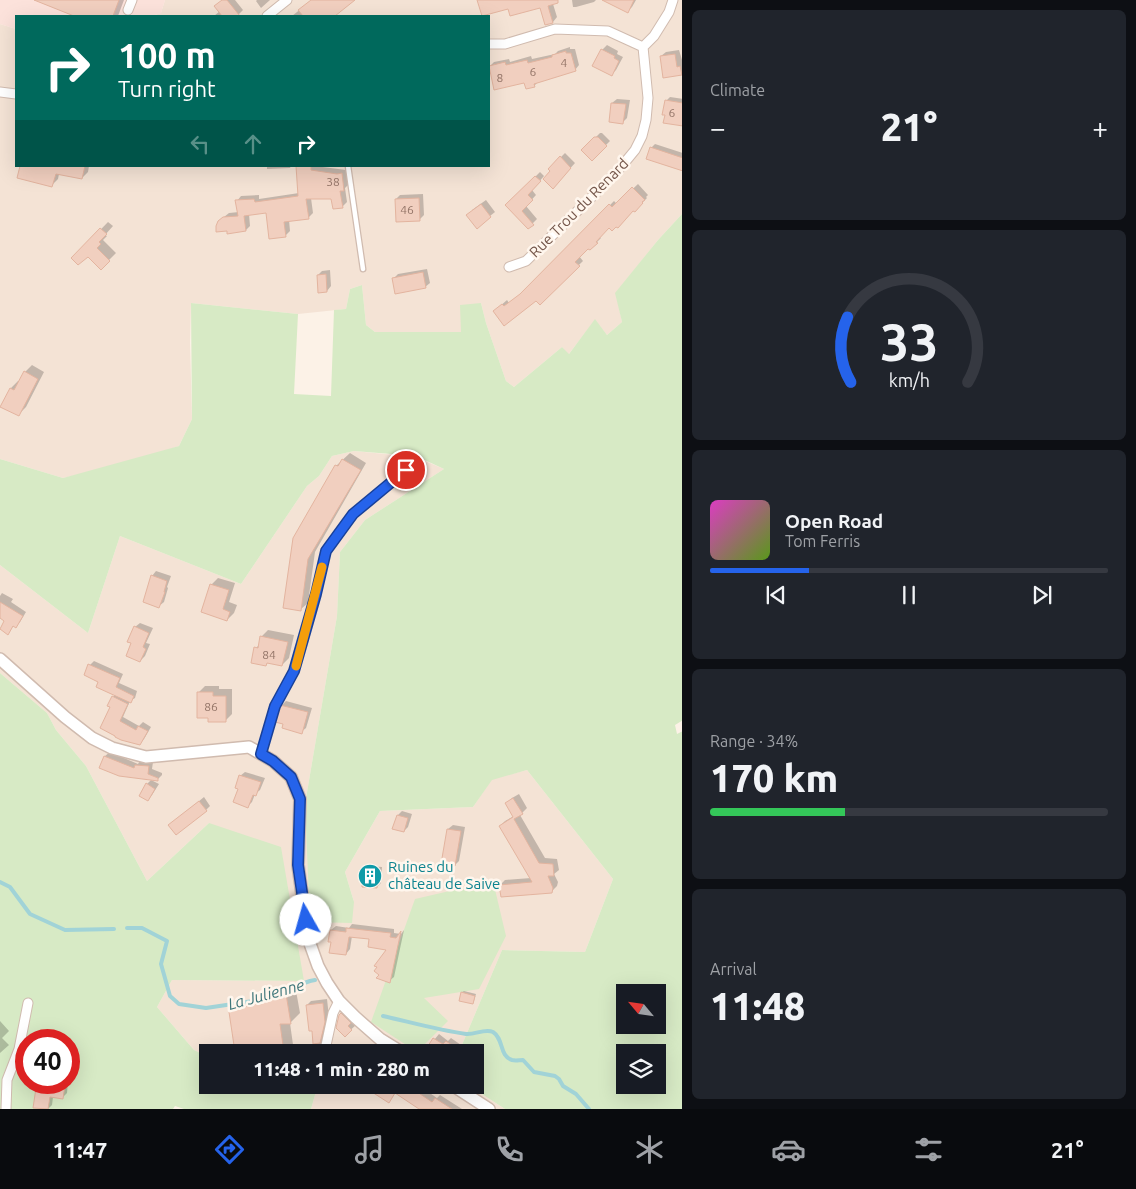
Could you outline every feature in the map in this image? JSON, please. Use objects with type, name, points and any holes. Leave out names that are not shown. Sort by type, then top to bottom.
[{"type":"street","points":[[128,10],[132,0]]},
{"type":"street","points":[[268,15],[287,0]]},
{"type":"street","points":[[490,44],[505,44],[555,29],[608,31],[643,47],[654,36],[674,0]]},
{"type":"street","name":"Rue Trou du Renard","points":[[509,267],[526,261],[599,190],[635,150],[642,136],[648,98],[643,47]]},
{"type":"street","points":[[0,92],[15,94]]},
{"type":"street","points":[[0,658],[65,717],[92,738],[112,748],[146,758],[249,747],[273,761],[291,777],[300,799],[298,865],[308,938],[318,966],[339,1001],[355,1017],[389,1044]]},
{"type":"street","points":[[326,1044],[332,1013],[339,1001]]},
{"type":"street","points":[[6,1109],[7,1080],[19,1049],[28,1003]]},
{"type":"street","points":[[466,1094],[489,1109]]},
{"type":"lane","points":[[348,167],[363,269]]},
{"type":"lane","points":[[261,754],[275,706],[294,671],[326,551],[353,514],[406,470]]},
{"type":"shaded area","points":[[0,0],[165,0],[161,13],[155,15],[15,15],[15,29],[0,24]]},
{"type":"shaded area","points":[[165,0],[682,0],[682,214],[658,240],[616,293],[622,322],[607,335],[595,320],[568,355],[562,347],[514,387],[506,381],[481,303],[462,332],[375,332],[366,325],[362,285],[350,289],[346,309],[298,314],[191,303],[192,419],[179,446],[131,463],[63,478],[0,459],[0,24],[15,29],[15,167],[490,167],[490,15],[155,15],[161,13]]},
{"type":"shaded area","points":[[354,451],[416,457],[444,469],[365,520],[340,552],[337,616],[305,804],[354,902],[345,872],[380,811],[473,807],[492,779],[527,770],[613,879],[585,952],[502,950],[462,1044],[199,1044],[199,1052],[194,1050],[157,1007],[172,980],[304,981],[209,823],[147,881],[86,766],[56,730],[47,713],[0,673],[0,565],[88,633],[120,536],[241,584],[307,486],[319,476],[332,456]]},
{"type":"shaded area","points":[[315,1094],[482,1094],[505,1109],[311,1109]]},
{"type":"green space","points":[[682,214],[682,721],[675,725],[677,734],[682,732],[682,1109],[505,1109],[482,1094],[484,1094],[484,1044],[462,1044],[502,950],[585,952],[613,879],[527,770],[492,780],[473,807],[380,811],[345,872],[354,902],[352,923],[310,922],[305,804],[337,616],[340,552],[365,520],[444,469],[416,456],[354,451],[332,456],[319,476],[307,486],[241,584],[120,536],[88,633],[0,565],[0,459],[63,478],[179,446],[192,419],[191,303],[298,314],[294,394],[331,396],[334,310],[346,309],[350,289],[362,285],[366,325],[375,332],[461,332],[460,305],[481,303],[506,381],[514,387],[562,347],[569,354],[595,319],[607,335],[622,322],[615,293]]},
{"type":"green space","points":[[0,673],[47,713],[56,730],[86,766],[147,881],[209,823],[281,847],[304,981],[172,980],[157,1007],[194,1050],[199,1052],[199,1094],[315,1094],[311,1109],[184,1109],[175,1106],[173,1109],[0,1109]]},
{"type":"green space","points":[[493,881],[506,936],[479,989],[424,998],[448,1021],[425,1044],[405,1044],[371,1022],[415,899]]},
{"type":"building","points":[[34,0],[119,0],[113,15],[72,15]]},
{"type":"building","points":[[222,0],[227,0],[239,15],[221,15],[214,6]]},
{"type":"building","points":[[311,0],[355,0],[336,15],[302,15],[298,10]]},
{"type":"building","points":[[477,0],[558,0],[558,3],[548,6],[553,23],[545,25],[540,8],[510,16],[508,9],[482,15]]},
{"type":"building","points":[[602,0],[634,0],[628,13]]},
{"type":"building","points":[[601,49],[615,56],[614,58],[619,61],[612,76],[592,66]]},
{"type":"building","points":[[566,51],[566,53],[571,53],[576,71],[534,84],[535,87],[526,89],[524,83],[494,90],[490,66],[505,62],[506,65],[527,60],[528,63],[552,57],[552,55]]},
{"type":"building","points":[[675,54],[677,67],[680,66],[682,75],[663,78],[660,56]]},
{"type":"building","points":[[665,100],[682,103],[682,126],[663,123],[665,115],[662,115]]},
{"type":"building","points":[[611,103],[626,104],[623,124],[609,122]]},
{"type":"building","points":[[594,137],[598,137],[607,146],[592,161],[581,150]]},
{"type":"building","points":[[650,147],[682,158],[682,171],[646,159]]},
{"type":"building","points":[[560,156],[571,168],[553,189],[543,179],[550,171],[548,169]]},
{"type":"building","points":[[20,167],[85,167],[82,179],[56,174],[52,187],[17,178]]},
{"type":"building","points":[[296,167],[311,167],[311,170],[342,173],[344,191],[340,191],[343,208],[333,209],[331,199],[306,199],[309,219],[284,222],[286,237],[269,239],[266,213],[244,216],[246,231],[227,234],[227,231],[216,232],[218,221],[223,217],[238,216],[235,200],[254,199],[255,202],[298,196]]},
{"type":"building","points":[[535,176],[541,181],[528,195],[533,200],[522,211],[534,225],[528,229],[505,205]]},
{"type":"building","points":[[632,187],[645,200],[635,212],[633,211],[618,228],[616,227],[612,231],[609,228],[596,242],[598,243],[590,250],[588,249],[575,262],[580,266],[540,305],[536,301],[504,326],[493,311],[502,304],[504,306],[520,294],[609,204],[612,207]]},
{"type":"building","points":[[419,198],[420,221],[396,222],[395,199]]},
{"type":"building","points":[[481,204],[491,217],[477,229],[466,215]]},
{"type":"building","points":[[100,228],[107,234],[99,242],[101,244],[97,248],[110,261],[101,270],[88,257],[78,265],[71,258]]},
{"type":"building","points":[[423,272],[426,288],[395,294],[392,278]]},
{"type":"building","points":[[326,274],[327,292],[318,293],[317,275]]},
{"type":"building","points":[[24,371],[38,379],[19,416],[0,407],[10,388],[14,390]]},
{"type":"building","points":[[342,459],[361,470],[308,559],[301,611],[283,608],[293,538],[335,465],[338,466]]},
{"type":"building","points":[[151,575],[167,581],[159,608],[143,602]]},
{"type":"building","points":[[210,584],[229,590],[223,609],[230,612],[227,621],[201,612]]},
{"type":"building","points":[[0,602],[23,616],[16,628],[13,626],[8,635],[0,629],[4,621],[0,618]]},
{"type":"building","points":[[134,626],[149,633],[143,647],[146,649],[140,662],[126,656],[131,643],[127,642]]},
{"type":"building","points":[[260,636],[288,642],[282,666],[267,663],[266,666],[251,663],[254,647],[258,648]]},
{"type":"building","points":[[88,664],[120,678],[116,687],[134,696],[131,703],[96,687],[98,682],[84,675]]},
{"type":"building","points":[[197,692],[213,692],[213,696],[226,696],[226,722],[208,722],[208,718],[197,718]]},
{"type":"building","points":[[112,696],[128,704],[120,721],[136,730],[138,726],[148,731],[140,745],[121,740],[100,728],[110,707],[107,706]]},
{"type":"building","points":[[280,705],[308,712],[302,734],[282,728],[283,724],[275,722]]},
{"type":"building","points":[[104,756],[134,768],[135,765],[149,766],[148,774],[158,778],[158,781],[119,776],[99,768]]},
{"type":"building","points":[[239,775],[261,782],[256,796],[253,795],[248,808],[233,802],[238,789],[235,788]]},
{"type":"building","points":[[146,783],[155,789],[148,801],[139,796]]},
{"type":"building","points":[[513,798],[523,814],[514,819],[539,863],[553,864],[554,876],[548,876],[553,888],[552,893],[501,897],[499,885],[532,882],[499,826],[513,817],[505,803]]},
{"type":"building","points":[[199,801],[207,811],[176,835],[168,825]]},
{"type":"building","points":[[397,815],[408,818],[404,832],[392,829]]},
{"type":"building","points":[[447,829],[461,831],[455,866],[441,864]]},
{"type":"building","name":"Ruines du château de Saive","points":[[363,870],[378,871],[377,888],[362,887]]},
{"type":"building","points":[[346,928],[391,933],[390,937],[396,938],[401,931],[390,983],[376,978],[379,975],[374,971],[377,967],[374,966],[386,950],[368,947],[369,939],[349,937],[346,955],[329,953],[331,942],[328,942],[330,930],[346,932]]},
{"type":"building","points":[[461,992],[475,996],[473,1004],[459,1001]]},
{"type":"building","points":[[286,994],[291,1024],[280,1024],[283,1044],[234,1044],[229,1012]]},
{"type":"building","points":[[323,1003],[325,1022],[320,1043],[313,1044],[312,1031],[309,1031],[306,1005]]},
{"type":"building","points":[[341,1013],[351,1023],[348,1026],[352,1030],[345,1037],[336,1028]]},
{"type":"building","points":[[433,1038],[443,1044],[429,1044]]},
{"type":"building","points":[[35,1094],[64,1094],[63,1099],[50,1097],[48,1109],[33,1108]]},
{"type":"building","points":[[375,1094],[394,1094],[389,1103]]},
{"type":"building","points":[[396,1094],[420,1094],[432,1102],[435,1098],[452,1109],[419,1109]]},
{"type":"waterway","name":"La Julienne","points":[[0,882],[10,887],[30,914],[65,930],[114,929]]},
{"type":"waterway","name":"La Julienne","points":[[127,928],[142,928],[167,941],[161,964],[170,996],[179,1004],[206,1008],[253,1001],[315,980]]},
{"type":"waterway","name":"La Julienne","points":[[383,1016],[466,1034],[493,1032],[499,1039],[503,1051],[508,1058],[523,1060],[534,1072],[555,1076],[563,1086],[576,1094],[589,1109]]},
{"type":"slow traffic","points":[[296,666],[322,567]]},
{"type":"place","name":"Ruines du château de Saive","points":[[370,876]]},
{"type":"route","points":[[306,920],[298,865],[300,799],[291,777],[273,761],[261,754],[275,706],[294,671],[326,551],[353,514],[406,470]]}]
